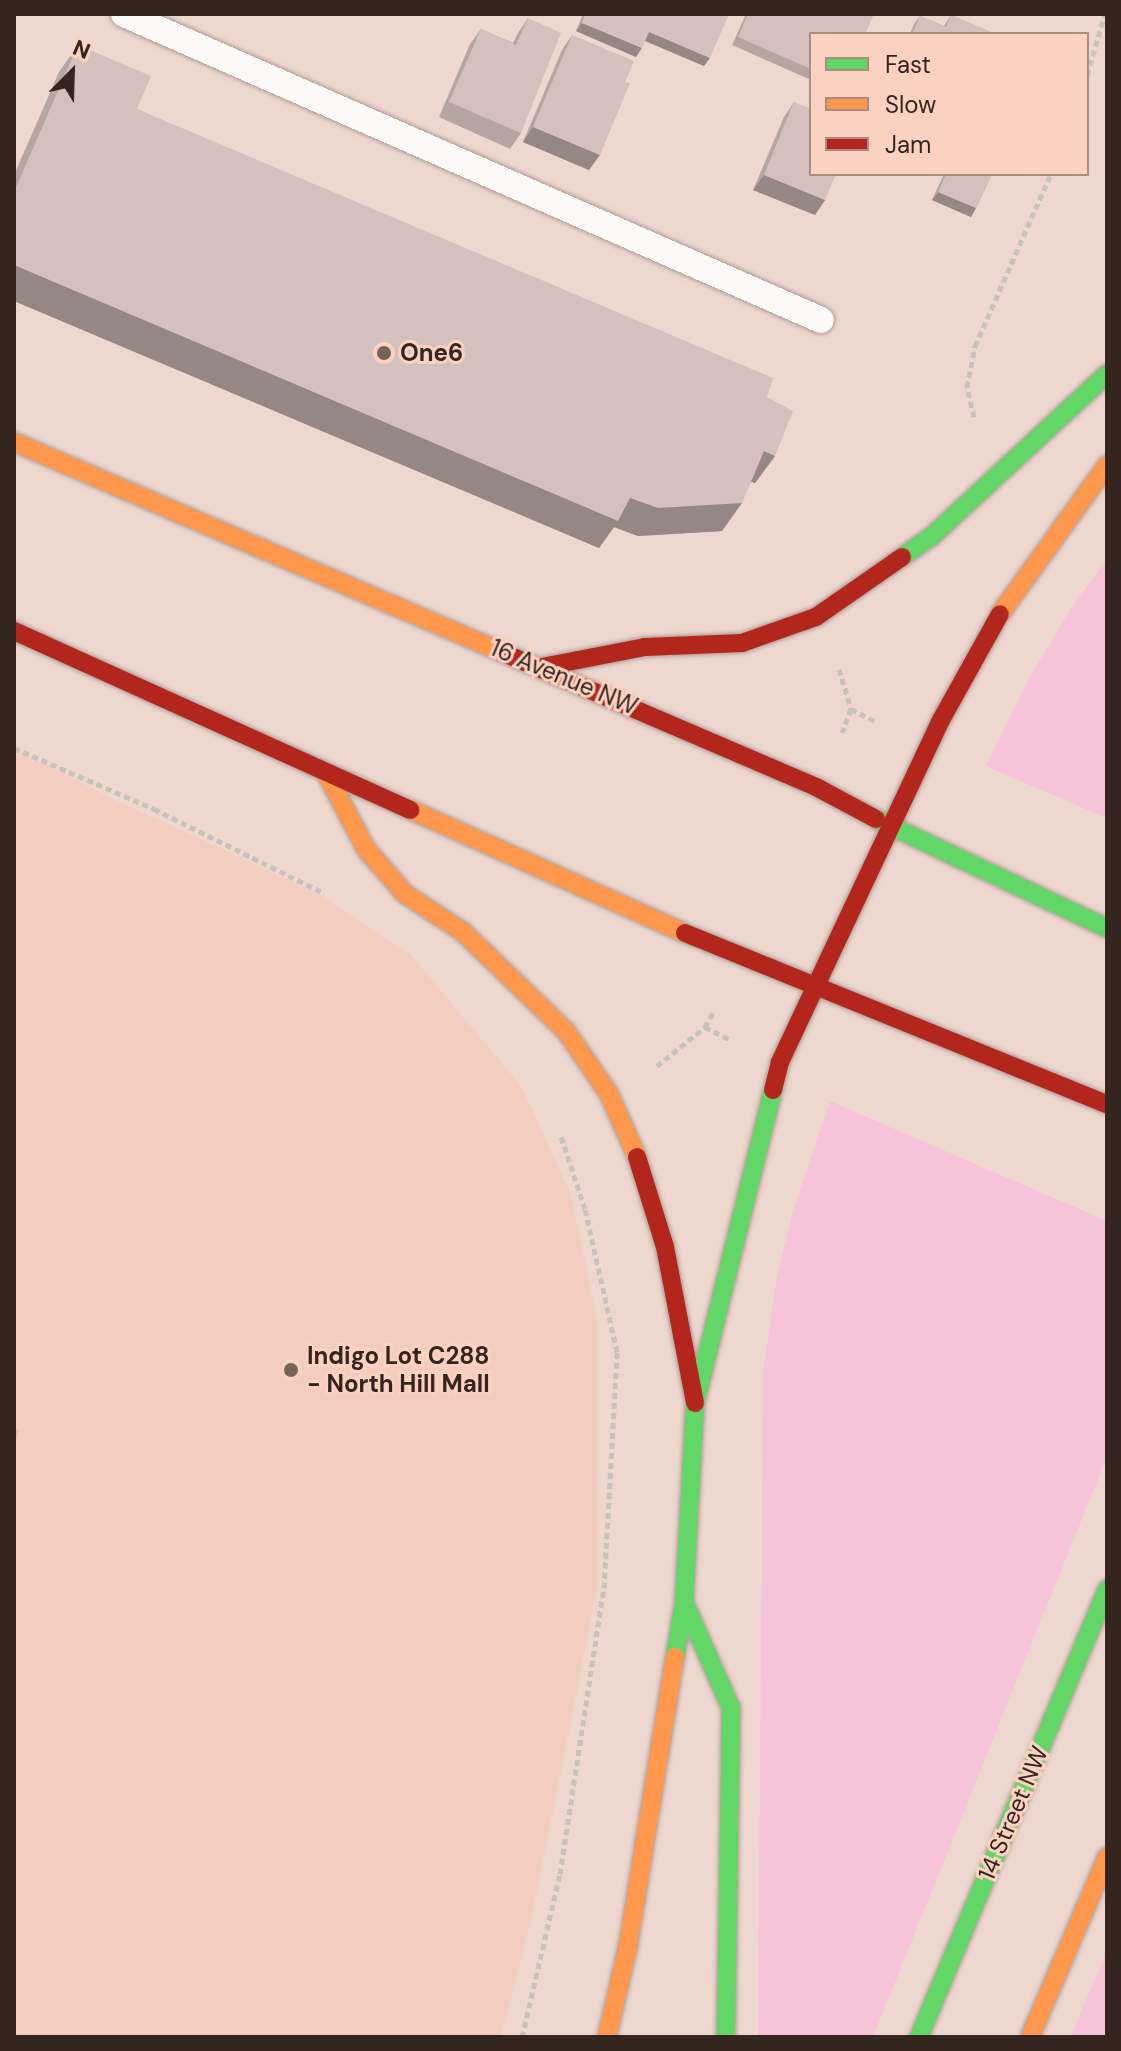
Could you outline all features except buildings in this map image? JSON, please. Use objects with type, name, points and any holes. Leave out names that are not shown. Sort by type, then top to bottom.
[{"type":"main road","points":[[542,667],[645,647],[742,643],[816,617],[931,537],[1107,374]]},
{"type":"main road","name":"16 Avenue NW","points":[[14,442],[818,788],[891,827],[1107,928]]},
{"type":"main road","points":[[607,2037],[628,1946],[684,1602],[695,1403],[780,1062],[926,746],[1007,602],[1107,465]]},
{"type":"main road","points":[[14,631],[708,944],[1107,1104]]},
{"type":"main road","points":[[326,773],[366,849],[405,894],[463,932],[566,1031],[609,1094],[642,1168],[665,1247],[695,1403]]},
{"type":"main road","name":"14 Street NW","points":[[919,2037],[1107,1589]]},
{"type":"main road","points":[[684,1602],[731,1708],[726,2037]]},
{"type":"main road","points":[[1030,2037],[1107,1857]]},
{"type":"lane","points":[[124,14],[821,320]]},
{"type":"path","points":[[1089,68],[1105,14]]},
{"type":"path","points":[[974,418],[967,387],[975,346],[1050,176]]},
{"type":"path","points":[[835,656],[851,709],[842,732]]},
{"type":"path","points":[[851,709],[878,723]]},
{"type":"path","points":[[14,748],[154,809],[328,895]]},
{"type":"path","points":[[652,1070],[705,1027],[715,1009]]},
{"type":"path","points":[[705,1027],[731,1040]]},
{"type":"path","points":[[522,2037],[560,1874],[604,1588],[617,1352],[585,1209],[558,1128]]},
{"type":"shaded area","points":[[1107,561],[1107,818],[986,766],[1028,680],[1073,605]]},
{"type":"shaded area","name":"Indigo Lot C288 - North Hill Mall","points":[[14,748],[115,800],[313,891],[410,954],[521,1086],[571,1194],[597,1321],[598,1583],[532,1917],[501,2037],[14,2037]]},
{"type":"shaded area","points":[[830,1101],[1107,1221],[1107,1457],[873,2037],[758,2037],[763,1374],[777,1276],[793,1211]]},
{"type":"shaded area","points":[[1107,1952],[1107,2037],[1070,2037]]},
{"type":"traffic: fast","points":[[902,557],[931,537],[1107,374]]},
{"type":"traffic: fast","points":[[876,819],[1107,928]]},
{"type":"traffic: fast","points":[[675,1657],[684,1602],[695,1403],[773,1090]]},
{"type":"traffic: fast","points":[[919,2037],[1107,1589]]},
{"type":"traffic: fast","points":[[684,1602],[731,1708],[726,2037]]},
{"type":"traffic: slow","points":[[14,442],[506,654]]},
{"type":"traffic: slow","points":[[1000,614],[1107,465]]},
{"type":"traffic: slow","points":[[326,773],[366,849],[405,894],[463,932],[566,1031],[609,1094],[637,1157]]},
{"type":"traffic: slow","points":[[411,810],[685,933]]},
{"type":"traffic: slow","points":[[607,2037],[628,1946],[675,1657]]},
{"type":"traffic: slow","points":[[1030,2037],[1107,1857]]},
{"type":"traffic: jam","points":[[542,667],[645,647],[742,643],[816,617],[902,557]]},
{"type":"traffic: jam","points":[[773,1090],[780,1062],[941,720],[1000,614]]},
{"type":"traffic: jam","points":[[14,631],[411,810]]},
{"type":"traffic: jam","points":[[506,654],[818,788],[876,819]]},
{"type":"traffic: jam","points":[[685,933],[1107,1104]]},
{"type":"traffic: jam","points":[[637,1157],[665,1247],[695,1403]]},
{"type":"place","name":"One6","points":[[384,353]]},
{"type":"place","name":"Indigo Lot C288 - North Hill Mall","points":[[291,1370]]}]
